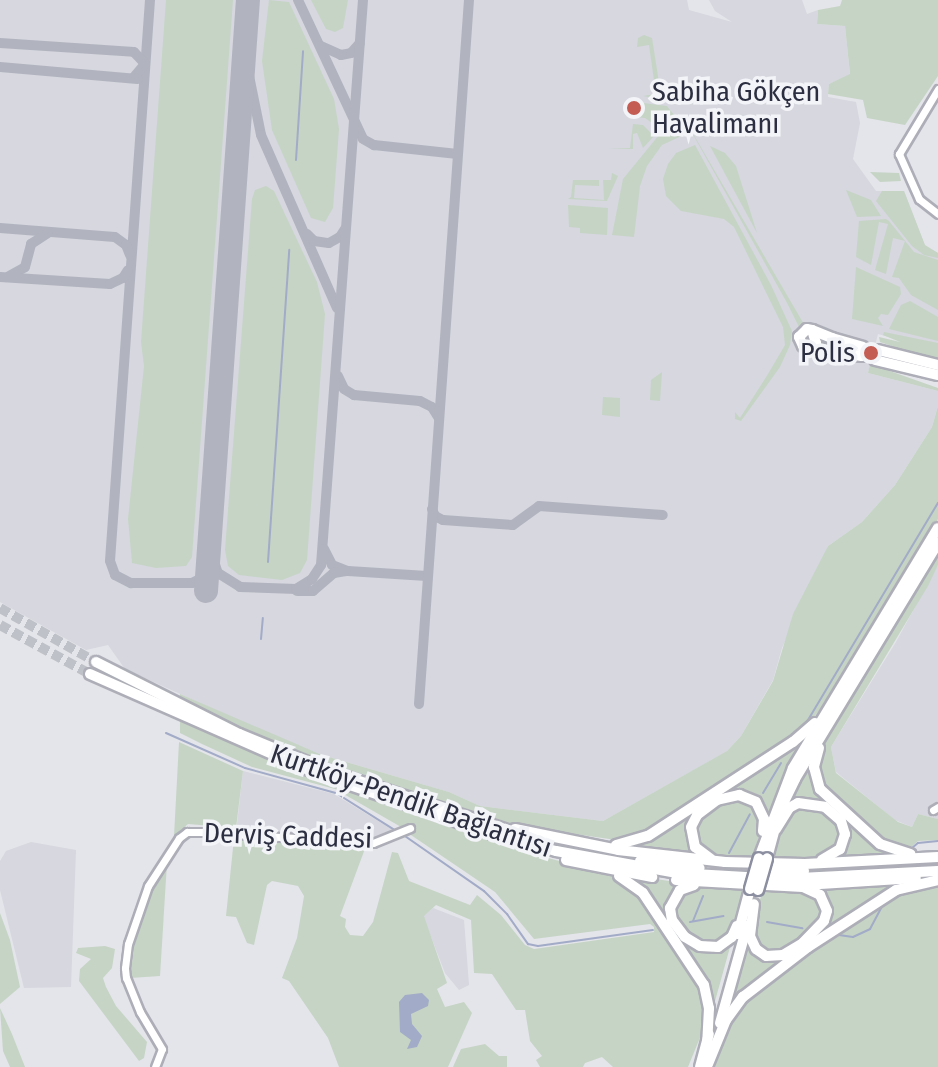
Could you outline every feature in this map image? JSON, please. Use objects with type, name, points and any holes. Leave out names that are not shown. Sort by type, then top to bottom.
[{"type":"highway","points":[[804,330],[812,330],[862,352],[803,346],[799,337],[804,330]]},
{"type":"highway","points":[[938,365],[876,355],[938,375]]},
{"type":"highway","points":[[705,1066],[783,787],[935,544],[938,527]]},
{"type":"highway","name":"Kurtköy-Pendik Bağlantısı","points":[[96,662],[239,734],[329,771],[469,818],[590,852],[677,866],[807,871],[938,864]]},
{"type":"highway","name":"Kurtköy-Pendik Bağlantısı","points":[[90,674],[315,773],[492,834],[593,859],[677,873],[780,879],[938,876]]},
{"type":"highway","points":[[763,858],[795,779],[835,704]]},
{"type":"highway","points":[[584,843],[621,845],[648,836],[793,742],[835,704]]},
{"type":"highway","points":[[835,704],[814,758],[820,789],[888,849],[938,857]]},
{"type":"highway","points":[[725,862],[699,852],[692,842],[691,827],[697,815],[710,804],[733,796],[751,799],[762,811],[763,858]]},
{"type":"highway","points":[[773,834],[784,815],[798,803],[816,803],[834,813],[844,826],[840,849],[826,859],[805,864]]},
{"type":"highway","points":[[469,818],[584,843],[725,862],[805,864],[938,857]]},
{"type":"highway","points":[[492,834],[560,859],[594,867],[708,883],[786,886],[938,876]]},
{"type":"highway","points":[[594,867],[635,886],[678,941],[704,985],[709,1008],[705,1066]]},
{"type":"highway","points":[[705,1066],[726,1020],[743,997],[808,947],[896,890],[938,876]]},
{"type":"highway","points":[[708,883],[684,887],[674,897],[670,908],[676,927],[695,944],[712,948],[727,942],[752,896]]},
{"type":"highway","points":[[752,896],[750,936],[756,949],[766,956],[776,957],[793,949],[816,931],[827,911],[820,895],[812,890],[786,886]]},
{"type":"highway","points":[[707,1041],[752,896]]},
{"type":"street","points":[[938,89],[899,154],[919,199],[938,214]]},
{"type":"street","name":"Derviş Caddesi","points":[[155,1067],[162,1049],[129,988],[125,968],[128,944],[148,886],[179,838],[187,832],[203,832],[360,843],[380,842],[404,831]]},
{"type":"shaded area","points":[[0,0],[687,0],[689,10],[732,22],[715,11],[709,0],[802,0],[807,14],[818,10],[817,24],[845,26],[850,75],[829,84],[828,97],[856,102],[860,123],[853,159],[876,191],[904,191],[925,246],[938,253],[938,351],[878,334],[868,373],[938,391],[938,406],[932,427],[895,485],[862,522],[828,546],[782,648],[773,680],[741,736],[726,752],[603,821],[480,806],[449,792],[322,755],[242,722],[125,669],[108,645],[86,650],[0,602]]},
{"type":"shaded area","points":[[938,565],[938,819],[918,814],[912,827],[895,820],[836,772],[831,747],[896,642]]},
{"type":"shaded area","points":[[243,771],[334,794],[396,832],[375,841],[236,833]]},
{"type":"shaded area","points":[[31,842],[76,850],[71,987],[24,988],[0,890],[0,861],[6,851]]},
{"type":"shaded area","points":[[433,908],[464,920],[469,985],[459,990],[445,973],[423,916]]},
{"type":"green space","points":[[166,0],[233,0],[192,557],[186,566],[156,568],[132,563],[128,519],[144,366],[141,342]]},
{"type":"green space","points":[[269,0],[289,2],[334,99],[339,129],[333,208],[325,222],[311,218],[272,130],[262,61]]},
{"type":"green space","points":[[311,0],[348,0],[343,28],[335,32],[326,29]]},
{"type":"green space","points":[[842,0],[938,0],[938,76],[905,125],[867,118],[863,100],[828,94],[829,84],[850,74],[845,26],[817,24],[818,10],[840,6]]},
{"type":"green space","points":[[644,35],[652,38],[660,89],[655,98],[643,96],[656,94],[649,45],[637,47],[638,38]]},
{"type":"green space","points":[[635,102],[667,106],[688,133],[662,145],[647,166],[640,186],[634,237],[612,235],[623,179],[668,124],[659,128],[645,118],[635,117]]},
{"type":"green space","points":[[681,113],[805,326],[800,329],[786,301]]},
{"type":"green space","points":[[633,124],[643,125],[654,136],[643,148],[637,133],[633,134],[633,149],[609,149],[630,148]]},
{"type":"green space","points":[[695,145],[771,285],[792,331],[790,345],[780,367],[741,421],[735,419],[735,412],[740,418],[785,345],[783,327],[734,227],[724,219],[681,211],[666,196],[663,179],[668,164],[676,153]]},
{"type":"green space","points":[[710,146],[725,153],[736,166],[757,233]]},
{"type":"green space","points":[[870,172],[899,173],[901,181],[880,182]]},
{"type":"green space","points":[[612,173],[618,176],[607,201],[568,199],[573,180],[599,180],[599,186],[575,185],[574,198],[604,200],[603,180],[611,180]]},
{"type":"green space","points":[[266,186],[274,191],[317,282],[325,314],[307,560],[300,573],[282,580],[239,575],[228,566],[225,550],[252,199],[255,190]]},
{"type":"green space","points":[[846,190],[871,200],[881,216],[857,217]]},
{"type":"green space","points":[[882,191],[904,191],[925,245],[938,253],[938,258],[924,255],[912,246],[876,201]]},
{"type":"green space","points":[[568,205],[608,208],[607,235],[580,233],[580,228],[569,227]]},
{"type":"green space","points":[[859,221],[889,221],[914,252],[938,260],[938,310],[911,295],[899,278],[892,277],[905,241],[893,238],[886,274],[875,270],[888,224],[879,222],[871,265],[856,257]]},
{"type":"green space","points":[[856,267],[900,287],[901,294],[888,315],[881,314],[878,318],[883,326],[852,319]]},
{"type":"green space","points":[[910,301],[938,317],[938,341],[889,329],[901,305]]},
{"type":"green space","points":[[884,332],[938,343],[938,362],[880,342],[879,337],[900,342],[883,335]]},
{"type":"green space","points":[[870,364],[938,388],[938,391],[868,373]]},
{"type":"green space","points":[[662,372],[660,401],[650,400],[651,380]]},
{"type":"green space","points":[[603,397],[620,398],[620,417],[602,415]]},
{"type":"green space","points":[[938,406],[938,519],[827,700],[804,730],[644,835],[623,841],[499,823],[309,758],[180,702],[180,694],[322,755],[449,792],[480,806],[603,821],[727,751],[741,736],[773,681],[793,614],[828,546],[862,522],[895,485],[932,427]]},
{"type":"green space","points":[[938,553],[938,565],[928,586],[831,747],[836,773],[898,822],[912,827],[918,814],[938,819],[938,840],[918,841],[908,850],[878,836],[828,792],[819,769],[823,746],[851,694]]},
{"type":"green space","points":[[180,719],[359,794],[537,855],[607,874],[633,886],[702,985],[706,1023],[688,1067],[613,1067],[602,1057],[585,1063],[583,1067],[540,1067],[536,1060],[542,1056],[530,1041],[525,1010],[516,1010],[492,974],[474,973],[471,920],[436,905],[424,916],[447,983],[437,989],[445,1007],[464,1002],[472,1013],[448,1067],[339,1067],[328,1038],[289,981],[282,978],[297,938],[304,896],[298,886],[272,881],[267,885],[254,945],[247,943],[236,917],[226,916],[234,838],[366,846],[340,916],[346,919],[345,927],[350,935],[363,936],[373,922],[392,852],[398,853],[409,881],[470,905],[477,895],[501,915],[525,945],[534,949],[654,932],[654,927],[650,924],[534,939],[495,892],[408,833],[412,830],[410,826],[401,827],[335,789],[252,767],[202,744],[180,733]]},
{"type":"green space","points":[[810,733],[790,765],[766,819],[741,793],[695,816],[698,855],[627,849],[649,840]]},
{"type":"green space","points":[[179,742],[243,771],[236,828],[188,824],[174,836]]},
{"type":"green space","points":[[812,756],[814,782],[901,856],[832,860],[848,837],[818,801],[803,799],[785,808]]},
{"type":"green space","points":[[749,800],[762,825],[752,860],[719,858],[703,852],[693,831],[696,821],[720,801]]},
{"type":"green space","points":[[816,806],[840,825],[841,843],[829,855],[815,859],[773,859],[782,824],[794,807]]},
{"type":"green space","points":[[167,863],[160,976],[130,978],[136,931],[152,887]]},
{"type":"green space","points":[[622,874],[689,884],[667,909],[692,946],[732,940],[712,1012],[695,964]]},
{"type":"green space","points":[[915,881],[897,888],[728,1008],[748,937],[773,959],[827,922],[813,887]]},
{"type":"green space","points":[[938,882],[938,1067],[714,1067],[732,1013],[773,976],[898,892]]},
{"type":"green space","points":[[701,887],[745,888],[734,927],[726,940],[706,945],[689,935],[676,920],[674,909],[680,894]]},
{"type":"green space","points":[[764,888],[810,891],[822,903],[822,916],[807,935],[770,954],[754,942],[754,917]]},
{"type":"green space","points":[[0,913],[10,940],[20,987],[0,1004]]},
{"type":"green space","points":[[105,946],[115,949],[112,968],[103,978],[106,987],[116,1006],[147,1042],[144,1058],[139,1061],[79,981],[80,969],[91,959],[76,953],[78,948]]},
{"type":"green space","points":[[0,1008],[25,1067],[10,1067],[3,1051]]},
{"type":"green space","points":[[485,1044],[499,1056],[507,1056],[507,1067],[453,1067],[461,1049]]},
{"type":"water","points":[[422,993],[429,1000],[428,1006],[411,1014],[412,1024],[422,1036],[417,1047],[407,1049],[411,1040],[400,1032],[399,1002],[405,995]]},
{"type":"waterway","points":[[296,160],[303,51]]},
{"type":"waterway","points":[[268,562],[289,250]]},
{"type":"waterway","points":[[805,725],[938,503]]},
{"type":"waterway","points":[[261,639],[263,618]]},
{"type":"waterway","points":[[166,733],[245,768],[336,793],[396,831]]},
{"type":"waterway","points":[[763,793],[781,763]]},
{"type":"waterway","points":[[729,853],[750,814]]},
{"type":"waterway","points":[[402,834],[484,891],[507,914],[528,944],[538,946],[653,930]]},
{"type":"waterway","points":[[912,848],[918,843],[938,841]]},
{"type":"waterway","points":[[693,921],[703,896]]},
{"type":"waterway","points":[[839,935],[853,937],[870,929],[882,906]]},
{"type":"waterway","points":[[690,922],[723,916]]},
{"type":"waterway","points":[[767,922],[802,928]]},
{"type":"taxiway","points":[[150,0],[110,561],[115,575],[131,583],[192,583],[204,577],[207,569]]},
{"type":"taxiway","points":[[298,0],[363,139],[374,145],[458,154]]},
{"type":"taxiway","points":[[209,546],[218,573],[240,587],[296,589],[312,579],[321,565],[363,0]]},
{"type":"taxiway","points":[[419,704],[469,0]]},
{"type":"taxiway","points":[[248,7],[247,66],[261,135],[337,308]]},
{"type":"taxiway","points":[[0,43],[134,52],[145,64],[134,77]]},
{"type":"taxiway","points":[[321,46],[341,55],[351,53],[360,43]]},
{"type":"taxiway","points":[[0,67],[137,79]]},
{"type":"taxiway","points":[[0,228],[115,237],[126,245],[130,255]]},
{"type":"taxiway","points":[[307,234],[314,241],[329,243],[340,237],[345,229]]},
{"type":"taxiway","points":[[9,276],[25,267],[31,244],[48,233]]},
{"type":"taxiway","points":[[0,277],[110,284],[123,278],[128,270]]},
{"type":"taxiway","points":[[338,376],[344,389],[354,395],[420,401],[432,407],[439,418]]},
{"type":"taxiway","points":[[432,509],[435,516],[443,520],[513,525],[539,506],[663,515]]},
{"type":"taxiway","points":[[324,549],[332,565],[348,571],[427,576]]},
{"type":"taxiway","points":[[297,591],[313,591],[334,573],[346,571]]},
{"type":"runway","points":[[206,591],[248,0]]},
{"type":"tunnel","points":[[0,608],[96,662]]},
{"type":"tunnel","points":[[0,625],[90,674]]},
{"type":"place","name":"Sabiha Gökçen Havalimanı","points":[[634,108]]},
{"type":"place","name":"Polis","points":[[871,353]]}]
